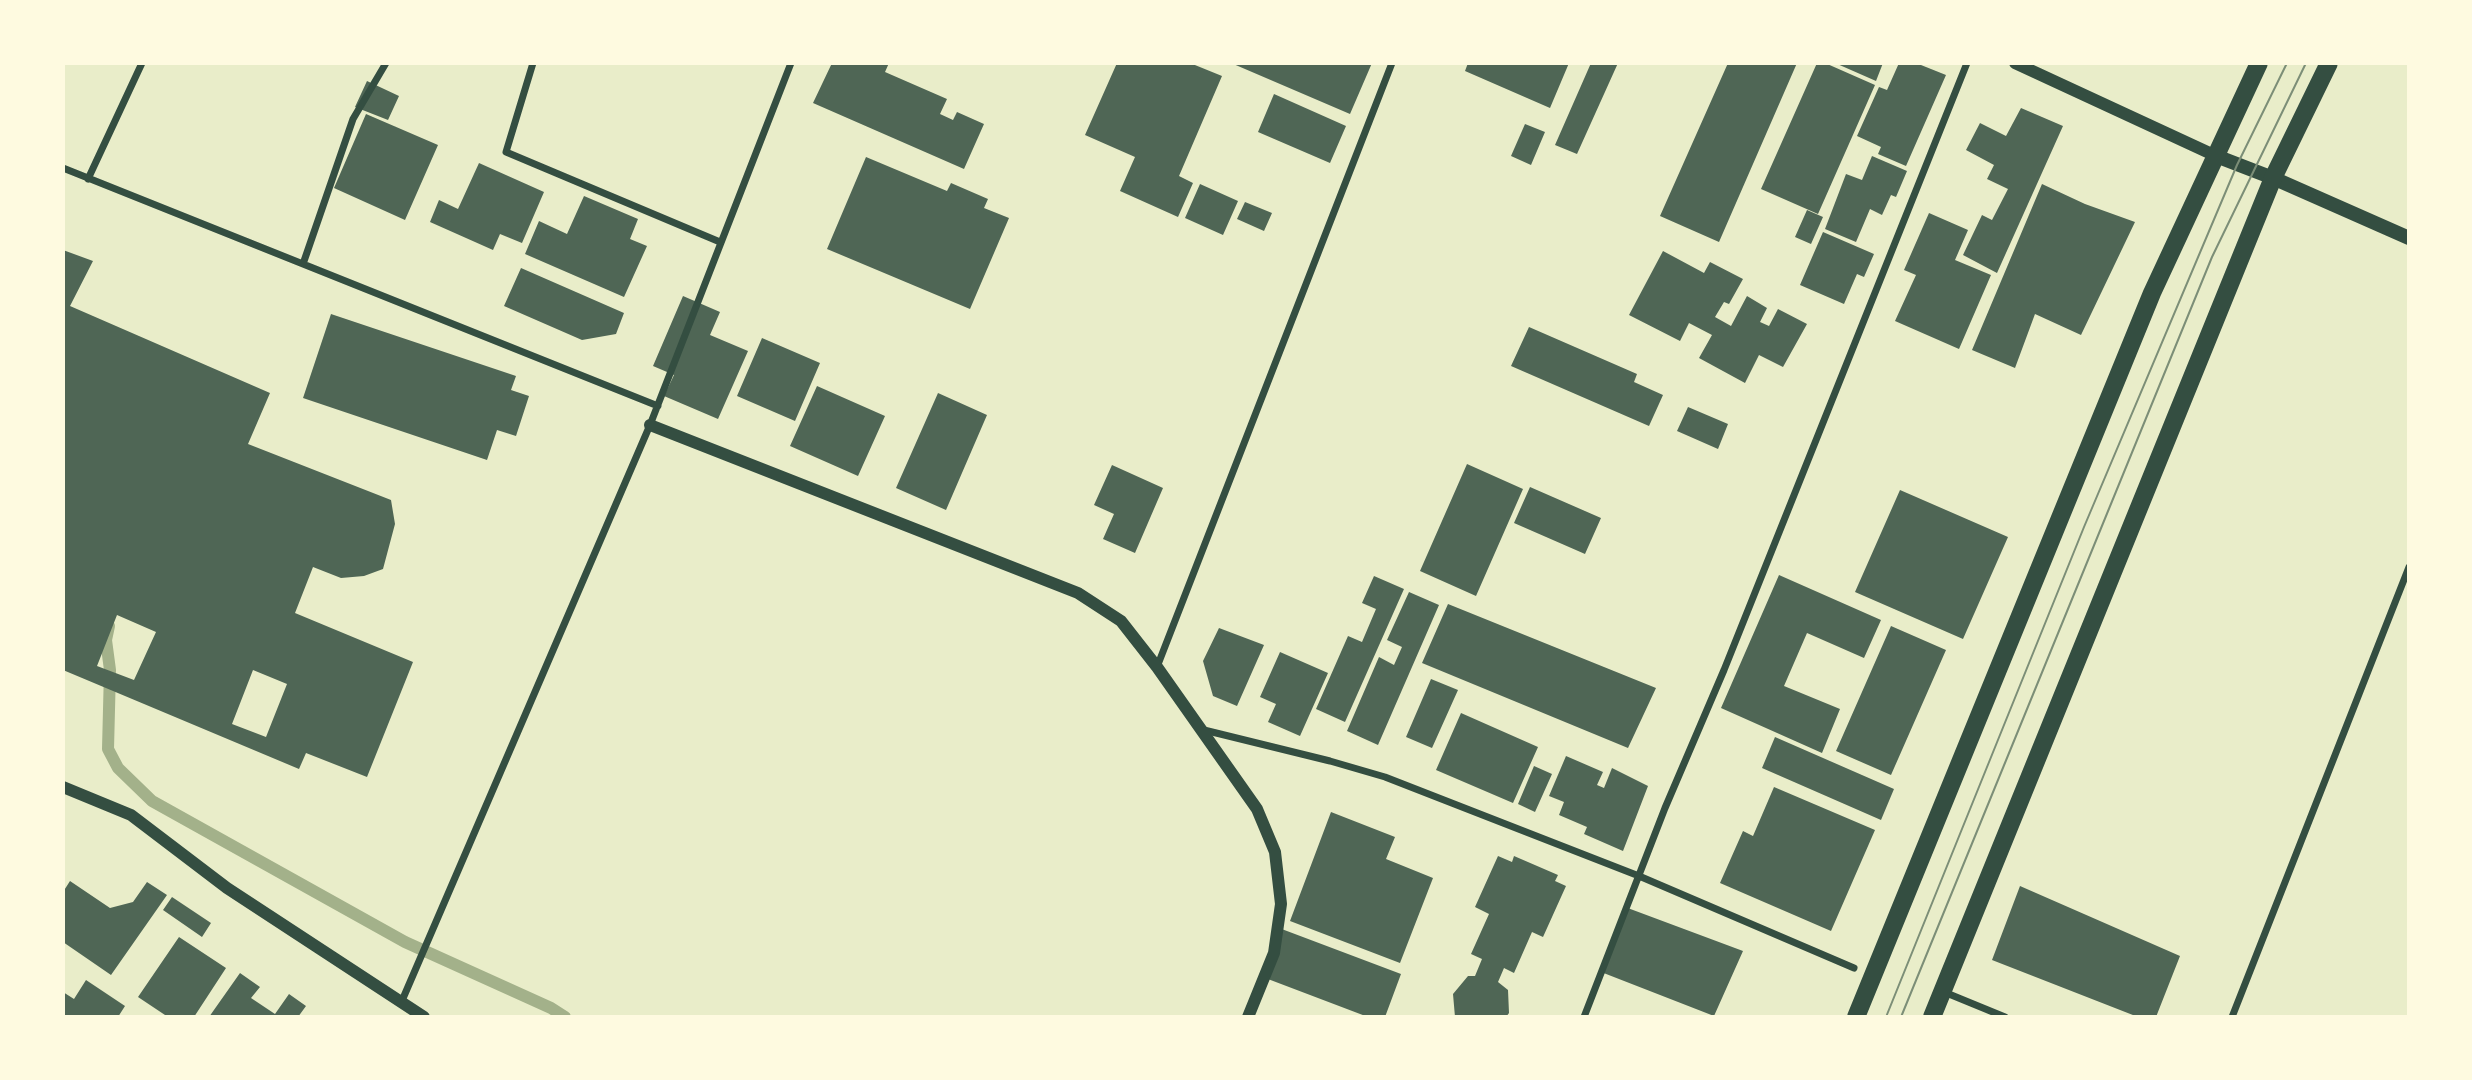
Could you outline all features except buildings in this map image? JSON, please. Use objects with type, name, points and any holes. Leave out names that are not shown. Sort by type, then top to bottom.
[{"type":"main road","points":[[1856,1017],[2147,306],[2259,63]]},
{"type":"main road","points":[[1933,1017],[2273,178],[2329,63]]},
{"type":"main road","points":[[2216,156],[2409,238]]},
{"type":"street","points":[[88,179],[142,63]]},
{"type":"street","points":[[303,264],[353,119],[386,63]]},
{"type":"street","points":[[533,63],[506,152],[720,242]]},
{"type":"street","points":[[401,1004],[650,425],[791,63]]},
{"type":"street","points":[[1157,667],[1392,63]]},
{"type":"street","points":[[1584,1017],[1967,63]]},
{"type":"street","points":[[2015,63],[2216,156]]},
{"type":"street","points":[[63,168],[658,405]]},
{"type":"street","points":[[650,425],[1078,593],[1121,621],[1157,667],[1257,809],[1275,852],[1281,904],[1273,953],[1248,1017]]},
{"type":"street","points":[[2232,1017],[2409,567]]},
{"type":"street","points":[[1199,729],[1385,777],[1639,876],[1854,968]]},
{"type":"street","points":[[64,789],[131,816],[226,888],[424,1017]]},
{"type":"street","points":[[1942,991],[2005,1017]]},
{"type":"waterway","points":[[109,626],[106,640],[110,670],[108,749],[118,768],[152,801],[405,942],[551,1008],[565,1017]]},
{"type":"tram line","points":[[1886,1017],[2084,527],[2237,165],[2287,63]]},
{"type":"tram line","points":[[1901,1017],[2212,257],[2306,63]]}]
